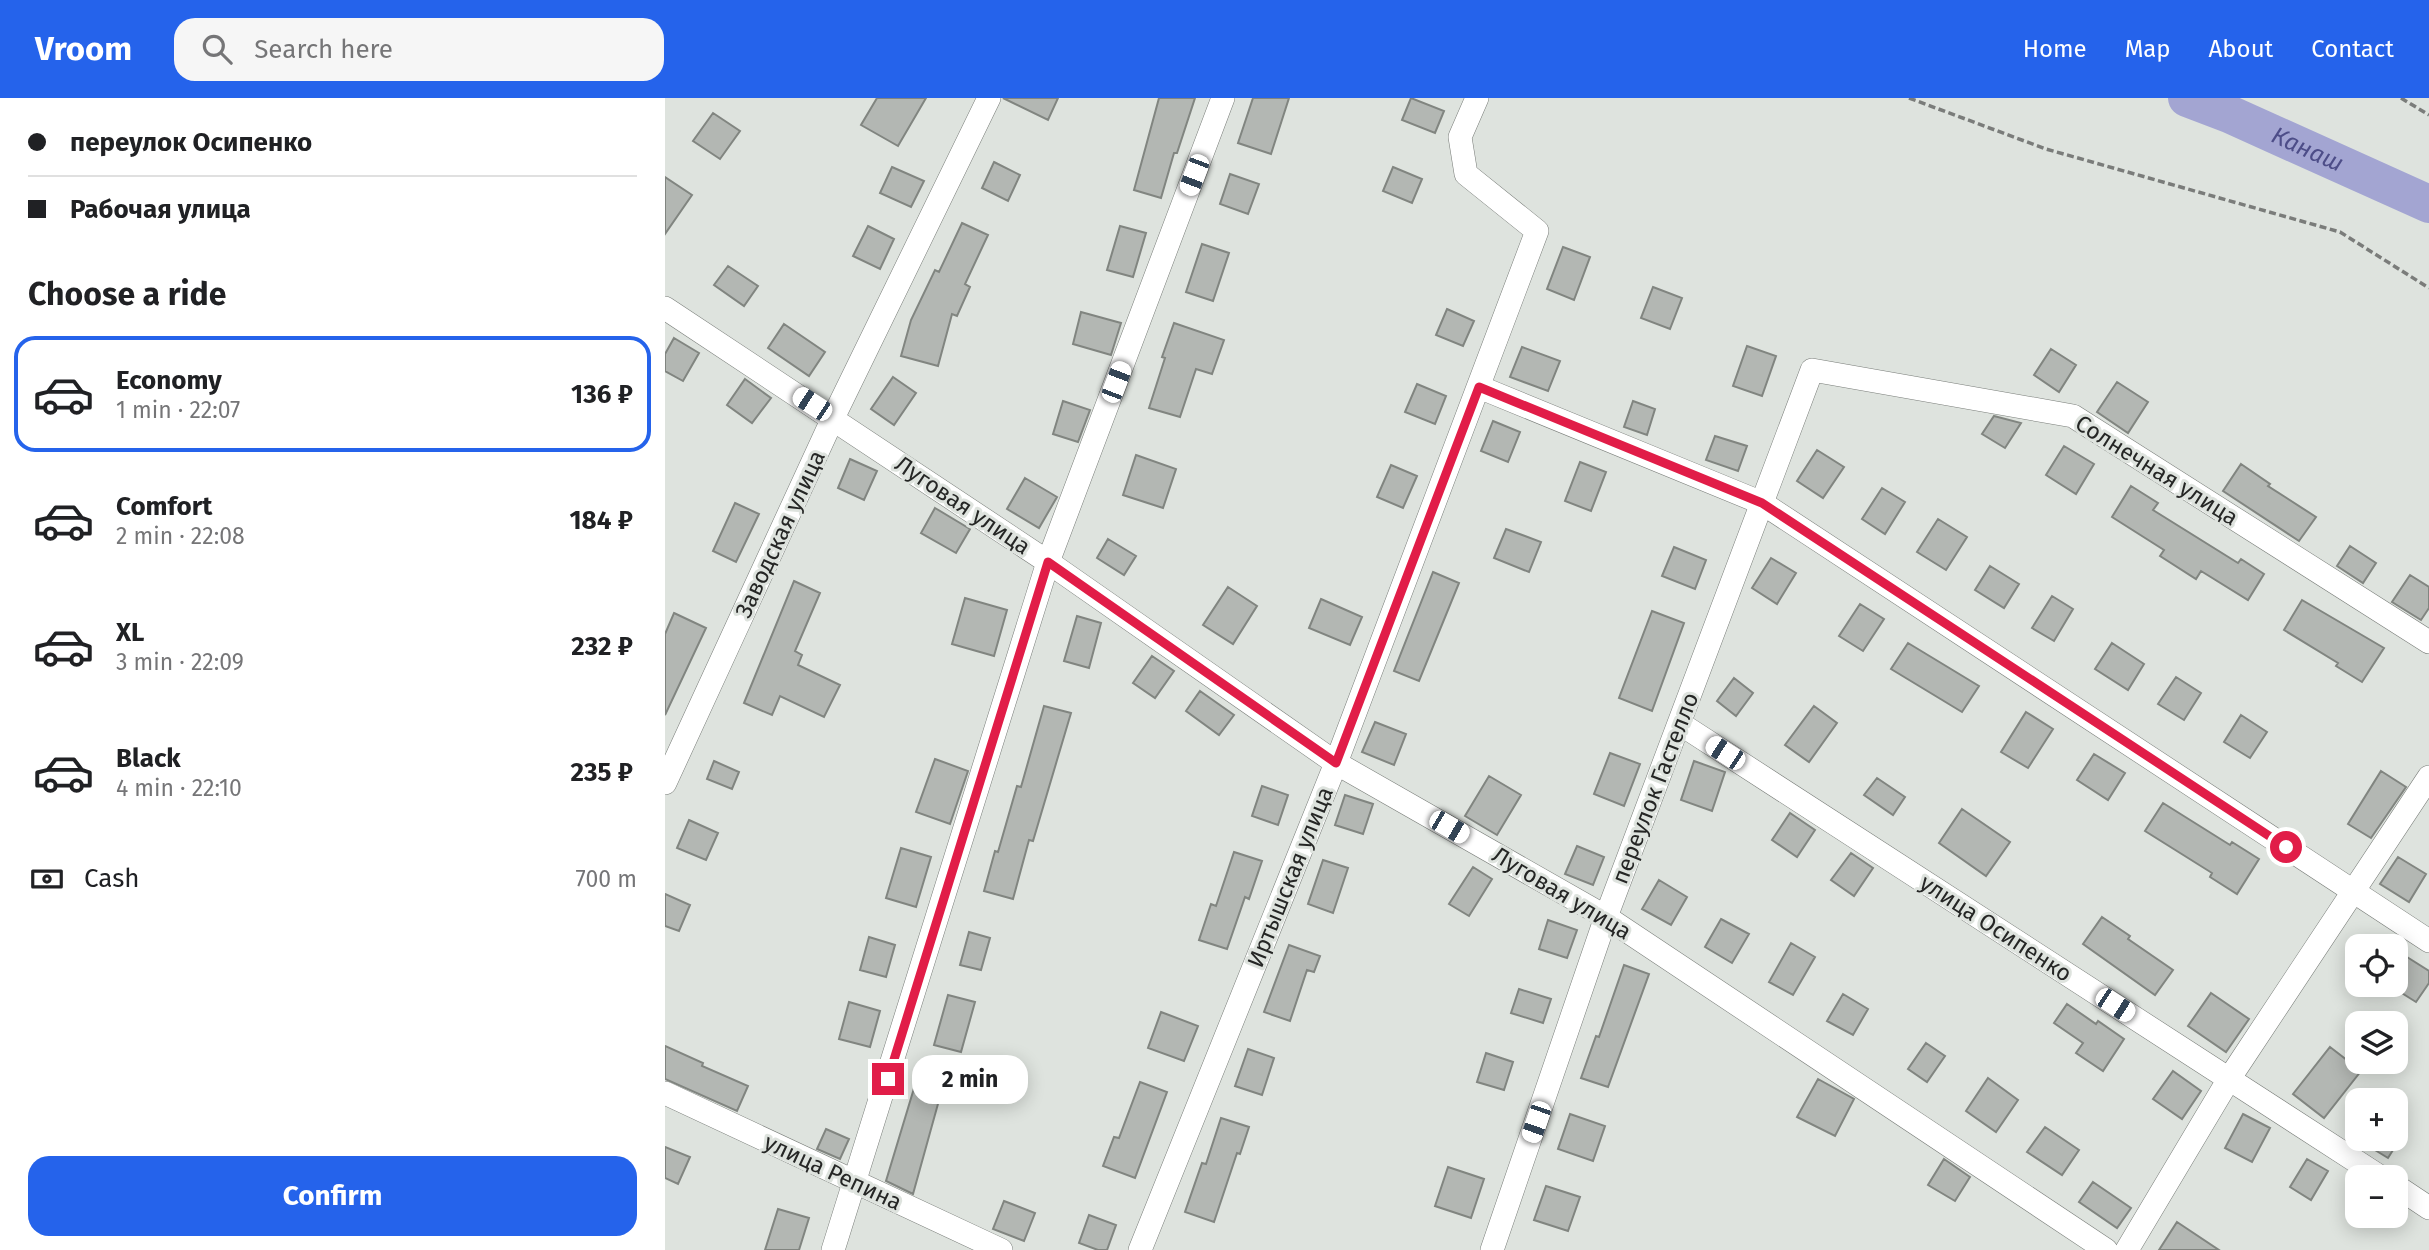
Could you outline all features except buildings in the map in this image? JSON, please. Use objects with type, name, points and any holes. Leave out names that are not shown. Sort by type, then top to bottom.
[{"type":"street","name":"Заводская улица","points":[[665,783],[833,418],[989,98]]},
{"type":"street","points":[[833,1250],[1048,562],[1223,98]]},
{"type":"street","name":"Иртышская улица","points":[[1140,1250],[1336,763],[1537,231],[1466,174],[1459,137],[1477,98]]},
{"type":"street","name":"Луговая улица","points":[[665,308],[1048,562],[1336,763],[1606,917],[2106,1250]]},
{"type":"street","name":"переулок Гастелло","points":[[1492,1250],[1606,917],[1812,370]]},
{"type":"street","name":"Солнечная улица","points":[[1812,370],[2073,416],[2429,642]]},
{"type":"street","points":[[1479,387],[1762,503],[2429,941]]},
{"type":"street","name":"улица Осипенко","points":[[1679,723],[2362,1165]]},
{"type":"street","points":[[2127,1250],[2229,1079],[2429,777]]},
{"type":"street","name":"улица Репина","points":[[665,1093],[1001,1250]]},
{"type":"street","points":[[2408,1194],[2429,1208]]},
{"type":"path","points":[[1909,98],[2046,149],[2340,232],[2429,288]]},
{"type":"path","points":[[2402,98],[2429,115]]},
{"type":"waterway","name":"Канаш","points":[[2187,98],[2229,114],[2429,204]]},
{"type":"route","points":[[888,1079],[1048,562],[1336,763],[1479,387],[1762,503],[2286,847]]}]
